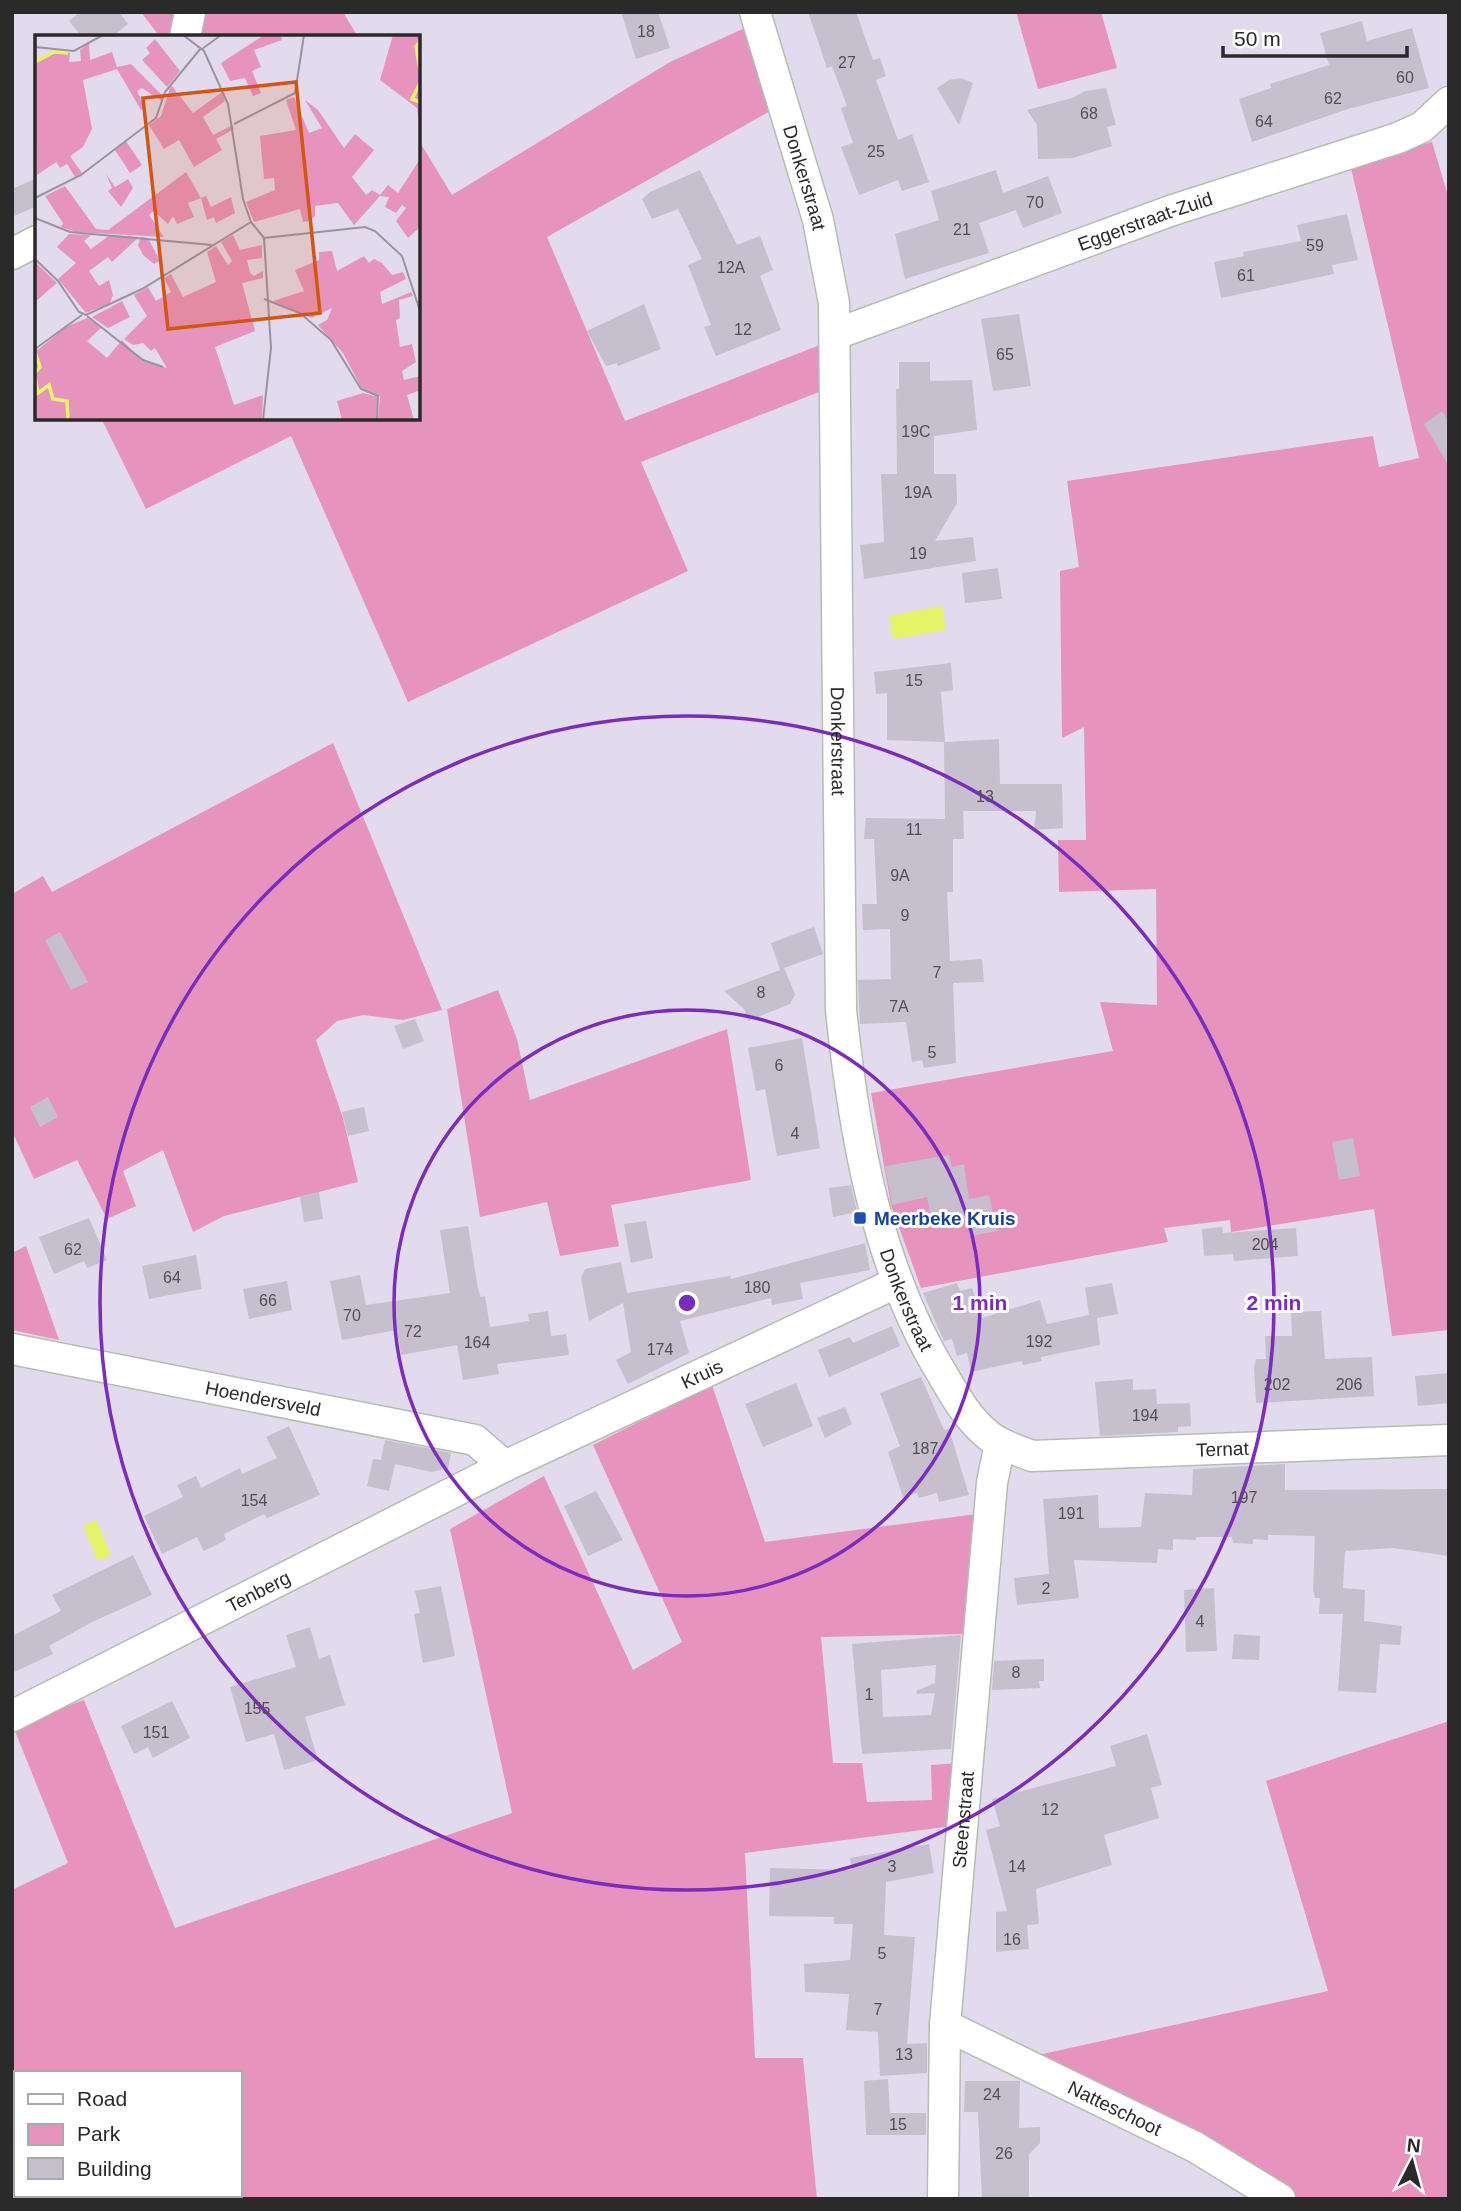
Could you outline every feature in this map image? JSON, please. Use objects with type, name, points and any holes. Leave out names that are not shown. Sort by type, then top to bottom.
[{"type":"street","points":[[184,35],[190,12]]},
{"type":"street","name":"Donkerstraat","points":[[755,12],[818,220],[836,334],[842,1010],[847,1060],[872,1199],[898,1282],[925,1346],[962,1408],[1000,1443]]},
{"type":"street","name":"Eggerstraat-Zuid","points":[[836,334],[1170,211],[1398,138],[1422,127],[1449,102]]},
{"type":"street","points":[[12,254],[35,242]]},
{"type":"street","name":"Kruis","points":[[505,1466],[898,1282]]},
{"type":"street","name":"Hoendersveld","points":[[12,1349],[475,1440],[505,1466]]},
{"type":"street","name":"Ternat","points":[[1000,1443],[1032,1456],[1055,1456],[1449,1440]]},
{"type":"street","name":"Steenstraat","points":[[943,2199],[945,2025],[992,1483],[1000,1443]]},
{"type":"street","name":"Tenberg","points":[[12,1716],[505,1466]]},
{"type":"street","name":"Natteschoot","points":[[945,2025],[1195,2147],[1280,2199]]},
{"type":"green space","points":[[141,12],[184,12],[178,35],[158,35]]},
{"type":"green space","points":[[204,12],[343,12],[357,35],[198,35]]},
{"type":"green space","points":[[1016,12],[1101,12],[1117,68],[1038,89]]},
{"type":"green space","points":[[747,27],[772,110],[547,237],[625,421],[825,343],[824,390],[641,462],[688,571],[408,702],[291,436],[146,509],[102,420],[420,420],[420,142],[452,195],[670,62]]},
{"type":"green space","points":[[1432,142],[1449,199],[1449,1330],[1392,1336],[1374,1209],[1231,1232],[1230,1220],[1164,1228],[1168,1242],[921,1288],[891,1205],[871,1093],[1113,1051],[1100,1002],[1157,1005],[1156,889],[1059,892],[1058,840],[1086,840],[1084,727],[1062,738],[1060,571],[1079,567],[1067,481],[1373,436],[1379,467],[1419,458],[1350,164]]},
{"type":"green space","points":[[333,743],[442,1010],[403,1020],[363,1015],[337,1021],[316,1040],[343,1118],[358,1182],[224,1216],[193,1232],[163,1150],[123,1171],[136,1206],[107,1219],[77,1160],[34,1179],[12,1131],[12,894],[43,876],[52,892]]},
{"type":"green space","points":[[498,990],[517,1039],[530,1100],[727,1029],[751,1180],[611,1205],[619,1246],[560,1256],[547,1202],[480,1217],[447,1009]]},
{"type":"green space","points":[[26,1246],[59,1340],[12,1330],[12,1253]]},
{"type":"green space","points":[[712,1385],[765,1542],[977,1514],[965,1634],[821,1637],[833,1763],[862,1763],[867,1802],[932,1800],[931,1765],[959,1763],[953,1826],[745,1853],[755,2058],[803,2058],[817,2199],[12,2199],[12,1890],[68,1863],[13,1726],[84,1700],[175,1928],[512,1813],[450,1529],[544,1476],[633,1670],[682,1642],[593,1445]]},
{"type":"green space","points":[[1449,1721],[1449,2199],[1296,2199],[1271,2180],[1029,2057],[1328,1991],[1266,1781]]},
{"type":"shaded area","points":[[942,606],[946,630],[893,639],[889,616]]},
{"type":"shaded area","points":[[96,1520],[111,1555],[98,1561],[83,1526]]},
{"type":"building","points":[[80,12],[119,12],[128,24],[114,35],[80,35],[69,21]]},
{"type":"building","points":[[621,12],[658,12],[670,48],[636,59]]},
{"type":"building","points":[[808,12],[856,12],[873,60],[880,58],[886,76],[876,80],[898,140],[912,134],[929,182],[902,191],[898,180],[859,195],[841,147],[853,143],[841,108],[847,106],[832,66],[827,68]]},
{"type":"building","points":[[1362,21],[1367,41],[1412,28],[1429,88],[1348,109],[1252,142],[1239,99],[1271,88],[1270,84],[1329,65],[1320,33]]},
{"type":"building","points":[[961,78],[973,83],[959,125],[937,88],[949,80]]},
{"type":"building","points":[[1106,88],[1116,125],[1107,127],[1112,146],[1073,158],[1038,159],[1037,125],[1027,110],[1072,98],[1085,91]]},
{"type":"building","points":[[700,170],[737,245],[760,236],[773,270],[760,276],[781,330],[716,356],[704,327],[711,325],[688,265],[702,259],[678,209],[652,219],[642,199],[650,192]]},
{"type":"building","points":[[996,170],[1003,193],[1048,176],[1062,213],[1023,228],[1016,210],[979,223],[989,253],[905,279],[895,234],[939,220],[931,191]]},
{"type":"building","points":[[35,179],[35,207],[12,217],[12,189]]},
{"type":"building","points":[[1347,214],[1358,260],[1332,265],[1334,274],[1221,298],[1214,262],[1244,256],[1243,252],[1301,241],[1297,225]]},
{"type":"building","points":[[644,304],[661,349],[618,366],[617,363],[606,366],[587,331]]},
{"type":"building","points":[[1019,314],[1031,386],[993,391],[981,319]]},
{"type":"building","points":[[899,362],[930,362],[930,381],[972,380],[977,430],[934,436],[934,474],[956,474],[957,497],[957,503],[935,541],[973,537],[976,561],[864,579],[860,545],[884,542],[881,474],[897,474],[896,389],[899,389]]},
{"type":"building","points":[[1442,411],[1449,422],[1449,466],[1424,424]]},
{"type":"building","points":[[998,568],[1002,599],[965,603],[962,573]]},
{"type":"building","points":[[951,663],[953,690],[941,692],[945,742],[999,739],[1000,784],[1062,784],[1063,828],[1034,830],[1036,811],[963,811],[964,839],[953,839],[953,892],[947,892],[950,961],[982,959],[984,982],[953,983],[956,1063],[924,1068],[922,1060],[912,1062],[906,1022],[860,1024],[858,980],[891,979],[890,929],[863,930],[862,904],[877,904],[874,839],[864,839],[866,818],[945,819],[944,742],[887,740],[887,693],[876,694],[874,672]]},
{"type":"building","points":[[814,927],[823,954],[784,968],[795,994],[790,1004],[748,1021],[744,1009],[724,991],[780,970],[771,943]]},
{"type":"building","points":[[60,932],[88,982],[71,990],[45,940]]},
{"type":"building","points":[[415,1019],[424,1041],[403,1049],[394,1026]]},
{"type":"building","points":[[802,1038],[820,1148],[777,1156],[765,1089],[756,1091],[748,1048]]},
{"type":"building","points":[[48,1097],[58,1117],[40,1127],[30,1107]]},
{"type":"building","points":[[364,1107],[369,1131],[348,1136],[342,1112]]},
{"type":"building","points":[[1353,1138],[1360,1176],[1339,1180],[1332,1142]]},
{"type":"building","points":[[949,1155],[952,1167],[964,1164],[969,1199],[989,1195],[997,1231],[972,1236],[969,1219],[933,1228],[927,1197],[892,1205],[885,1166]]},
{"type":"building","points":[[851,1185],[857,1212],[833,1217],[829,1188]]},
{"type":"building","points":[[319,1192],[323,1219],[304,1222],[300,1196]]},
{"type":"building","points":[[89,1218],[107,1260],[87,1268],[84,1261],[54,1274],[39,1237]]},
{"type":"building","points":[[646,1221],[653,1258],[631,1263],[624,1224]]},
{"type":"building","points":[[468,1226],[478,1289],[481,1297],[485,1296],[490,1327],[529,1321],[528,1314],[548,1311],[551,1336],[566,1334],[569,1355],[497,1364],[499,1374],[463,1380],[457,1345],[401,1355],[397,1330],[342,1340],[330,1281],[360,1275],[366,1305],[450,1293],[440,1230]]},
{"type":"building","points":[[1222,1227],[1223,1233],[1296,1228],[1298,1256],[1234,1261],[1233,1254],[1204,1256],[1202,1229]]},
{"type":"building","points":[[865,1243],[870,1270],[800,1283],[803,1299],[772,1305],[771,1298],[680,1321],[689,1353],[628,1384],[616,1360],[631,1352],[623,1303],[589,1321],[581,1278],[585,1269],[621,1262],[627,1293],[730,1276],[731,1279]]},
{"type":"building","points":[[196,1255],[202,1289],[149,1299],[142,1266]]},
{"type":"building","points":[[287,1281],[292,1310],[249,1319],[243,1289]]},
{"type":"building","points":[[957,1283],[960,1291],[972,1288],[982,1318],[1040,1300],[1047,1324],[1089,1315],[1085,1288],[1112,1283],[1118,1314],[1097,1318],[1100,1345],[1041,1357],[1042,1361],[1023,1365],[1022,1361],[971,1372],[967,1353],[957,1356],[952,1339],[944,1341],[923,1293]]},
{"type":"building","points":[[1321,1311],[1325,1359],[1372,1357],[1374,1396],[1256,1403],[1254,1367],[1256,1359],[1266,1359],[1265,1336],[1292,1336],[1291,1312]]},
{"type":"building","points":[[892,1326],[900,1346],[829,1377],[818,1350],[850,1337],[853,1343]]},
{"type":"building","points":[[1449,1373],[1449,1403],[1418,1406],[1415,1376]]},
{"type":"building","points":[[921,1377],[944,1430],[949,1429],[969,1495],[939,1502],[937,1493],[919,1498],[917,1493],[903,1497],[888,1452],[900,1446],[880,1393]]},
{"type":"building","points":[[1133,1379],[1133,1390],[1156,1389],[1157,1404],[1190,1403],[1191,1426],[1178,1427],[1178,1432],[1100,1436],[1095,1382]]},
{"type":"building","points":[[796,1383],[813,1426],[763,1447],[745,1404]]},
{"type":"building","points":[[845,1407],[852,1424],[825,1438],[817,1418]]},
{"type":"building","points":[[289,1426],[320,1495],[267,1518],[264,1514],[224,1534],[226,1540],[204,1551],[197,1537],[162,1554],[144,1516],[183,1497],[177,1485],[196,1476],[201,1488],[240,1468],[242,1474],[277,1458],[266,1437]]},
{"type":"building","points":[[385,1440],[451,1453],[448,1468],[432,1472],[395,1464],[389,1491],[367,1486],[373,1459],[381,1460]]},
{"type":"building","points":[[1285,1464],[1285,1490],[1449,1489],[1449,1556],[1393,1548],[1345,1551],[1343,1588],[1365,1590],[1364,1621],[1402,1626],[1400,1645],[1380,1644],[1376,1693],[1338,1691],[1343,1614],[1319,1614],[1320,1598],[1315,1598],[1313,1590],[1315,1536],[1268,1535],[1268,1540],[1253,1539],[1253,1544],[1233,1543],[1232,1537],[1173,1539],[1173,1550],[1158,1549],[1157,1563],[1074,1560],[1079,1598],[1017,1605],[1014,1578],[1049,1574],[1043,1499],[1098,1495],[1099,1528],[1141,1527],[1145,1493],[1192,1495],[1193,1469]]},
{"type":"building","points":[[596,1491],[623,1540],[588,1556],[564,1506]]},
{"type":"building","points":[[133,1555],[152,1595],[92,1622],[49,1646],[53,1654],[12,1673],[12,1636],[61,1611],[52,1595]]},
{"type":"building","points":[[441,1586],[455,1656],[423,1663],[414,1614],[420,1613],[415,1591]]},
{"type":"building","points":[[1214,1588],[1217,1651],[1186,1652],[1184,1590]]},
{"type":"building","points":[[310,1627],[319,1659],[330,1655],[345,1705],[305,1717],[318,1760],[284,1770],[274,1734],[246,1742],[230,1687],[296,1667],[286,1635]]},
{"type":"building","points":[[1234,1634],[1260,1636],[1259,1660],[1232,1659]]},
{"type":"building","points":[[961,1635],[951,1749],[862,1754],[852,1644]],"holes":[[[936,1665],[935,1683],[916,1691],[917,1694],[935,1693],[931,1715],[883,1717],[881,1670]]]},
{"type":"building","points":[[1044,1659],[1044,1681],[1039,1681],[1040,1688],[992,1690],[994,1661]]},
{"type":"building","points":[[172,1701],[190,1738],[153,1758],[148,1747],[134,1754],[121,1726]]},
{"type":"building","points":[[1147,1734],[1162,1785],[1151,1788],[1159,1818],[1104,1835],[1112,1865],[1036,1889],[1039,1924],[1027,1925],[1029,1949],[996,1952],[996,1912],[1007,1911],[986,1830],[1000,1826],[992,1799],[1116,1766],[1110,1746]]},
{"type":"building","points":[[929,1844],[934,1873],[886,1882],[884,1935],[915,1937],[907,2044],[927,2043],[927,2073],[880,2076],[878,2032],[846,2030],[849,1994],[805,1992],[804,1964],[850,1960],[853,1924],[834,1924],[834,1917],[769,1916],[770,1868],[852,1870],[850,1858]]},
{"type":"building","points":[[888,2079],[890,2113],[926,2113],[926,2135],[866,2135],[864,2081]]},
{"type":"building","points":[[965,2081],[1020,2081],[1019,2128],[1040,2127],[1040,2143],[1029,2154],[1029,2199],[982,2199],[978,2112],[964,2112]]},
{"type":"place","name":"Meerbeke Kruis","points":[[860,1218]]}]
